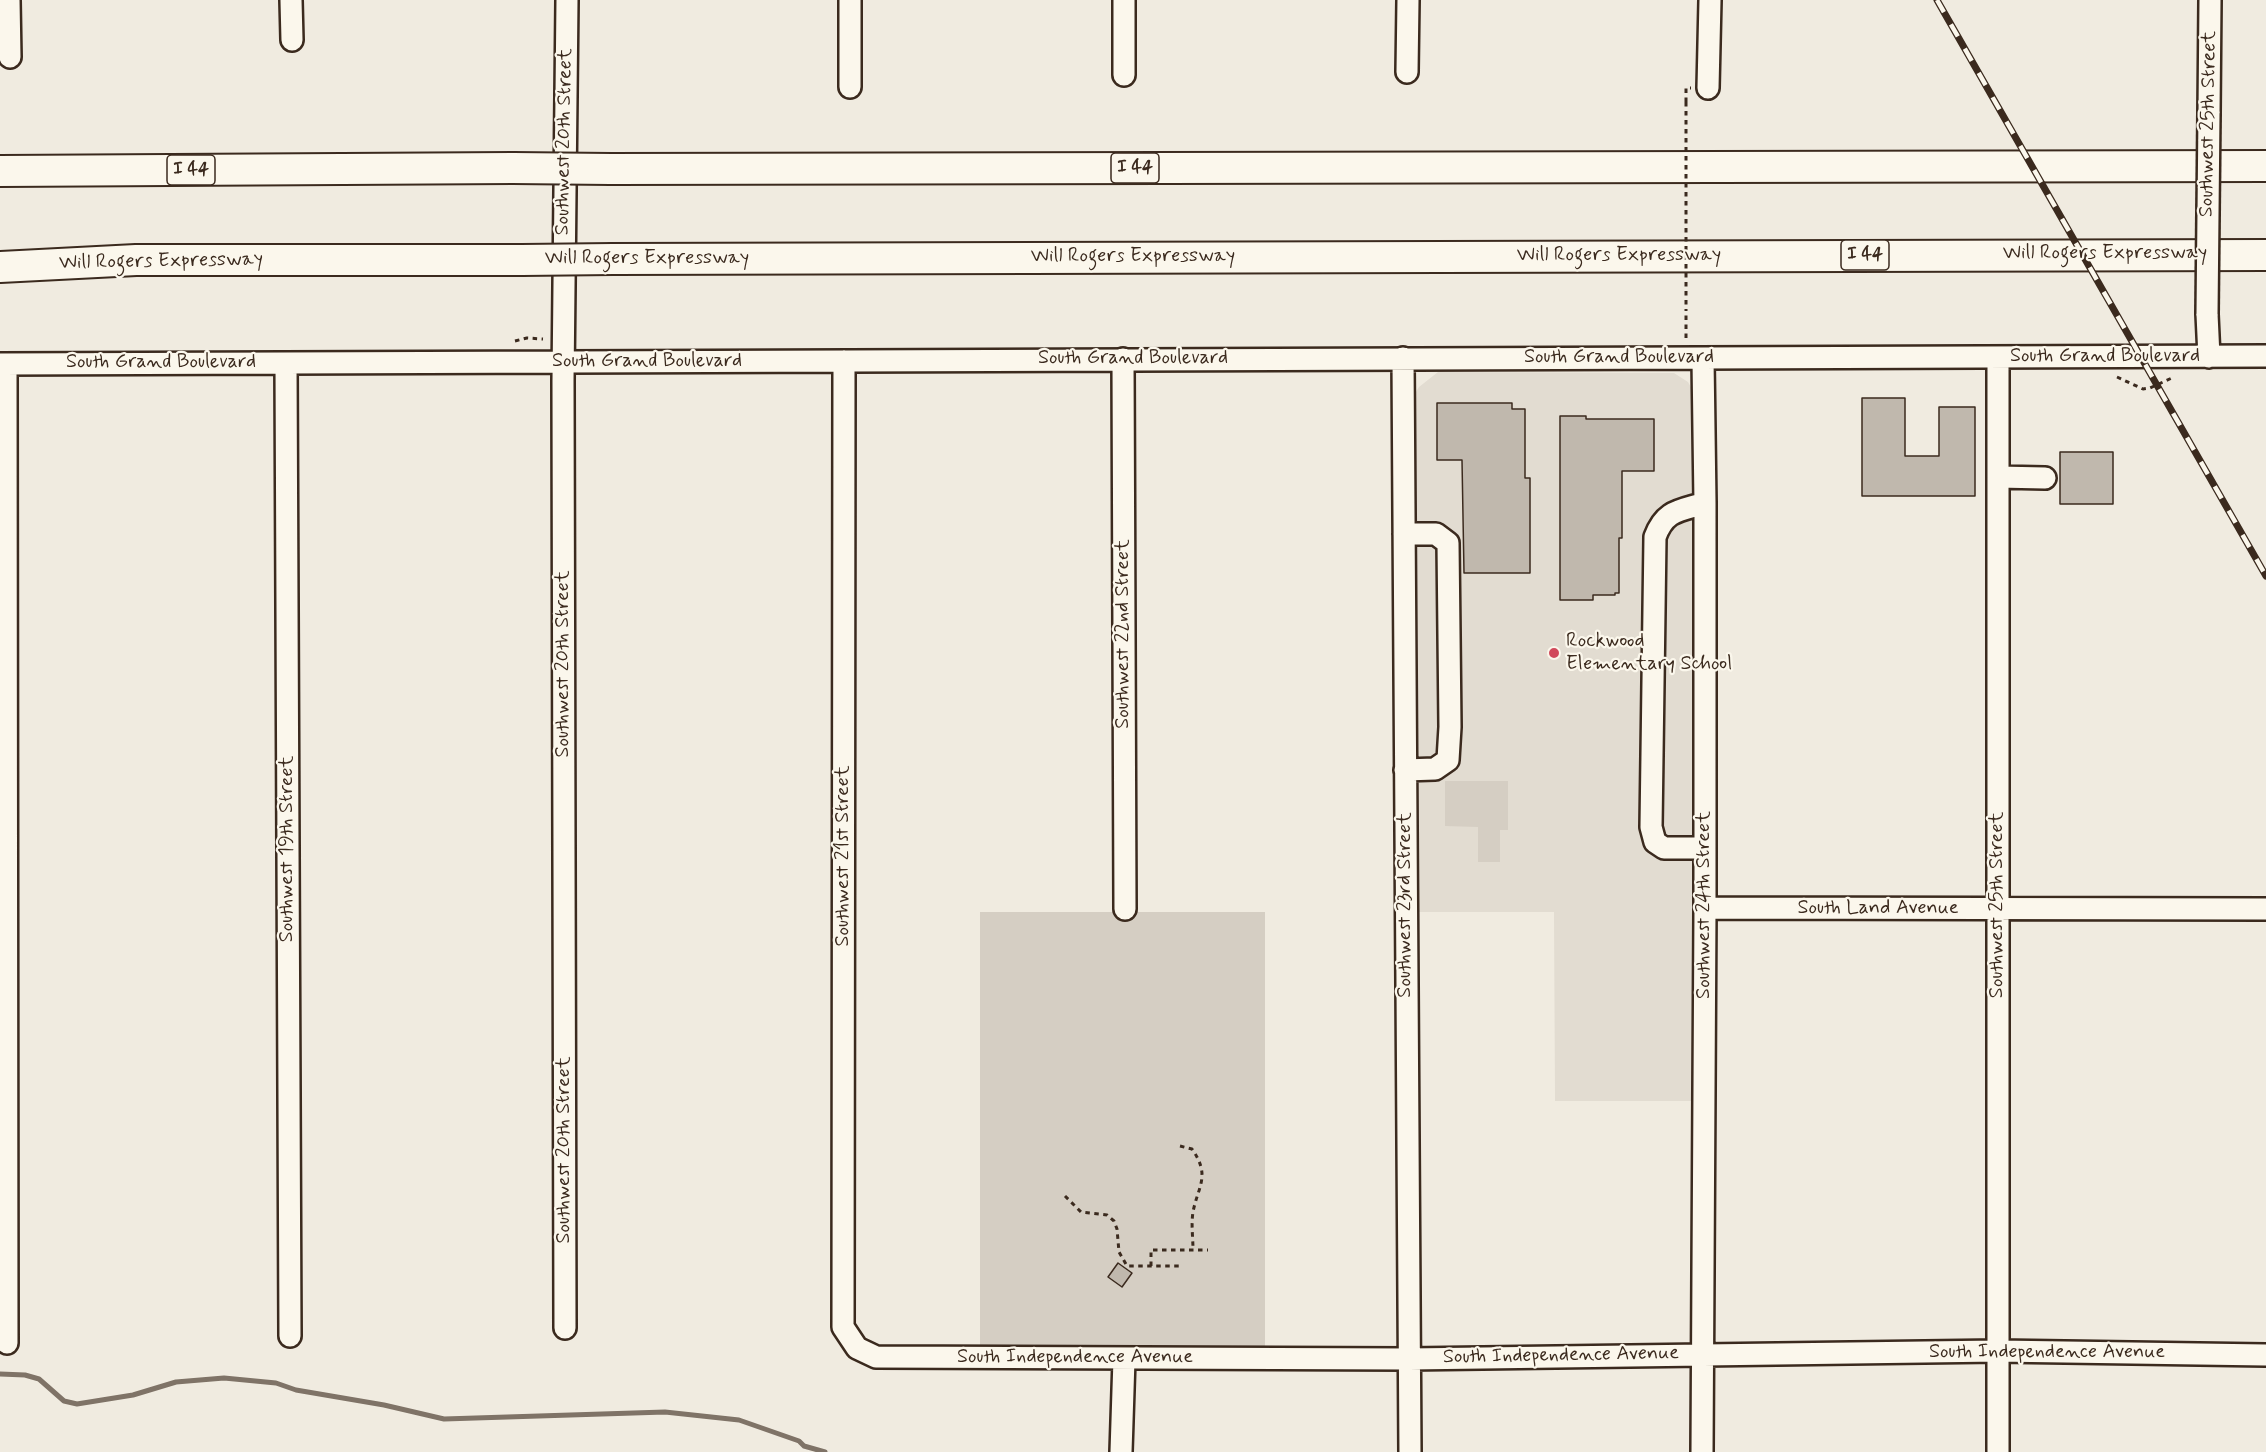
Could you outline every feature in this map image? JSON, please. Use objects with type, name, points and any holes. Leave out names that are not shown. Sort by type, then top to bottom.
[{"type":"highway","name":"I 44","points":[[0,170],[2266,166]]},
{"type":"highway","name":"Will Rogers Expressway","points":[[0,267],[136,260],[2266,255]]},
{"type":"highway","points":[[0,285],[136,260]]},
{"type":"street","points":[[9,0],[10,57]]},
{"type":"street","points":[[291,0],[292,40]]},
{"type":"street","name":"Southwest 20th Street","points":[[565,1328],[563,362],[567,0]]},
{"type":"street","points":[[850,0],[850,87]]},
{"type":"street","points":[[1124,0],[1124,75]]},
{"type":"street","points":[[1407,72],[1408,0]]},
{"type":"street","points":[[1708,88],[1710,0]]},
{"type":"street","name":"Southwest 25th Street","points":[[2209,357],[2207,314],[2210,0]]},
{"type":"street","name":"South Grand Boulevard","points":[[3,364],[2266,356]]},
{"type":"street","name":"Southwest 25th Street","points":[[1998,357],[1998,1452]]},
{"type":"street","name":"Southwest 23rd Street","points":[[1403,358],[1410,1452]]},
{"type":"street","name":"Southwest 24th Street","points":[[1702,1452],[1705,908],[1703,358]]},
{"type":"street","name":"Southwest 22nd Street","points":[[1123,359],[1125,909]]},
{"type":"street","name":"Southwest 21st Street","points":[[844,361],[843,1327],[857,1348]]},
{"type":"street","name":"Southwest 19th Street","points":[[286,363],[290,1336]]},
{"type":"street","points":[[3,364],[7,1343]]},
{"type":"street","points":[[1998,477],[2045,478]]},
{"type":"street","points":[[1705,503],[1672,513],[1660,522],[1655,537],[1651,828],[1655,842],[1664,848],[1705,848]]},
{"type":"street","points":[[1404,534],[1436,534],[1448,543],[1450,727],[1448,760],[1435,769],[1405,770]]},
{"type":"street","name":"South Land Avenue","points":[[1705,908],[2266,909]]},
{"type":"street","name":"South Independence Avenue","points":[[857,1348],[876,1357],[1124,1359],[1409,1359],[1998,1351],[2266,1355]]},
{"type":"street","points":[[1121,1452],[1124,1359]]},
{"type":"path","points":[[1686,102],[1686,340]]},
{"type":"path","points":[[2115,377],[2143,389],[2170,378]]},
{"type":"path","points":[[1180,1146],[1192,1149],[1201,1168],[1202,1187],[1193,1213],[1193,1250]]},
{"type":"path","points":[[1065,1196],[1081,1212],[1107,1215],[1114,1221],[1119,1252],[1127,1266],[1181,1266]]},
{"type":"path","points":[[1150,1266],[1150,1250],[1208,1250]]},
{"type":"shaded area","name":"Rockwood Elementary School","points":[[1438,372],[1674,373],[1688,382],[1694,393],[1691,1101],[1555,1101],[1554,912],[1418,912],[1414,395],[1419,387]]},
{"type":"shaded area","points":[[1445,781],[1508,781],[1508,830],[1500,830],[1500,862],[1478,862],[1478,827],[1445,826]]},
{"type":"shaded area","points":[[980,912],[1265,912],[1265,1348],[980,1347]]},
{"type":"building","points":[[1862,398],[1905,398],[1905,456],[1939,456],[1939,407],[1975,407],[1975,496],[1862,496]]},
{"type":"building","points":[[1437,403],[1512,403],[1512,409],[1525,409],[1525,478],[1530,478],[1530,573],[1464,573],[1462,460],[1437,460]]},
{"type":"building","points":[[1560,416],[1586,416],[1586,419],[1654,419],[1654,471],[1622,471],[1619,593],[1615,595],[1593,595],[1593,600],[1560,600]]},
{"type":"building","points":[[2060,452],[2113,452],[2113,504],[2060,504]]},
{"type":"building","points":[[1118,1263],[1132,1273],[1122,1287],[1108,1277]]},
{"type":"waterway","points":[[0,1374],[25,1375],[39,1379],[64,1401],[77,1404],[133,1395],[176,1382],[224,1378],[276,1383],[296,1390],[384,1405],[444,1419],[665,1412],[739,1420],[825,1452]]},
{"type":"railway","points":[[1937,0],[2266,576]]},
{"type":"place","name":"Rockwood Elementary School","points":[[1554,653]]}]
